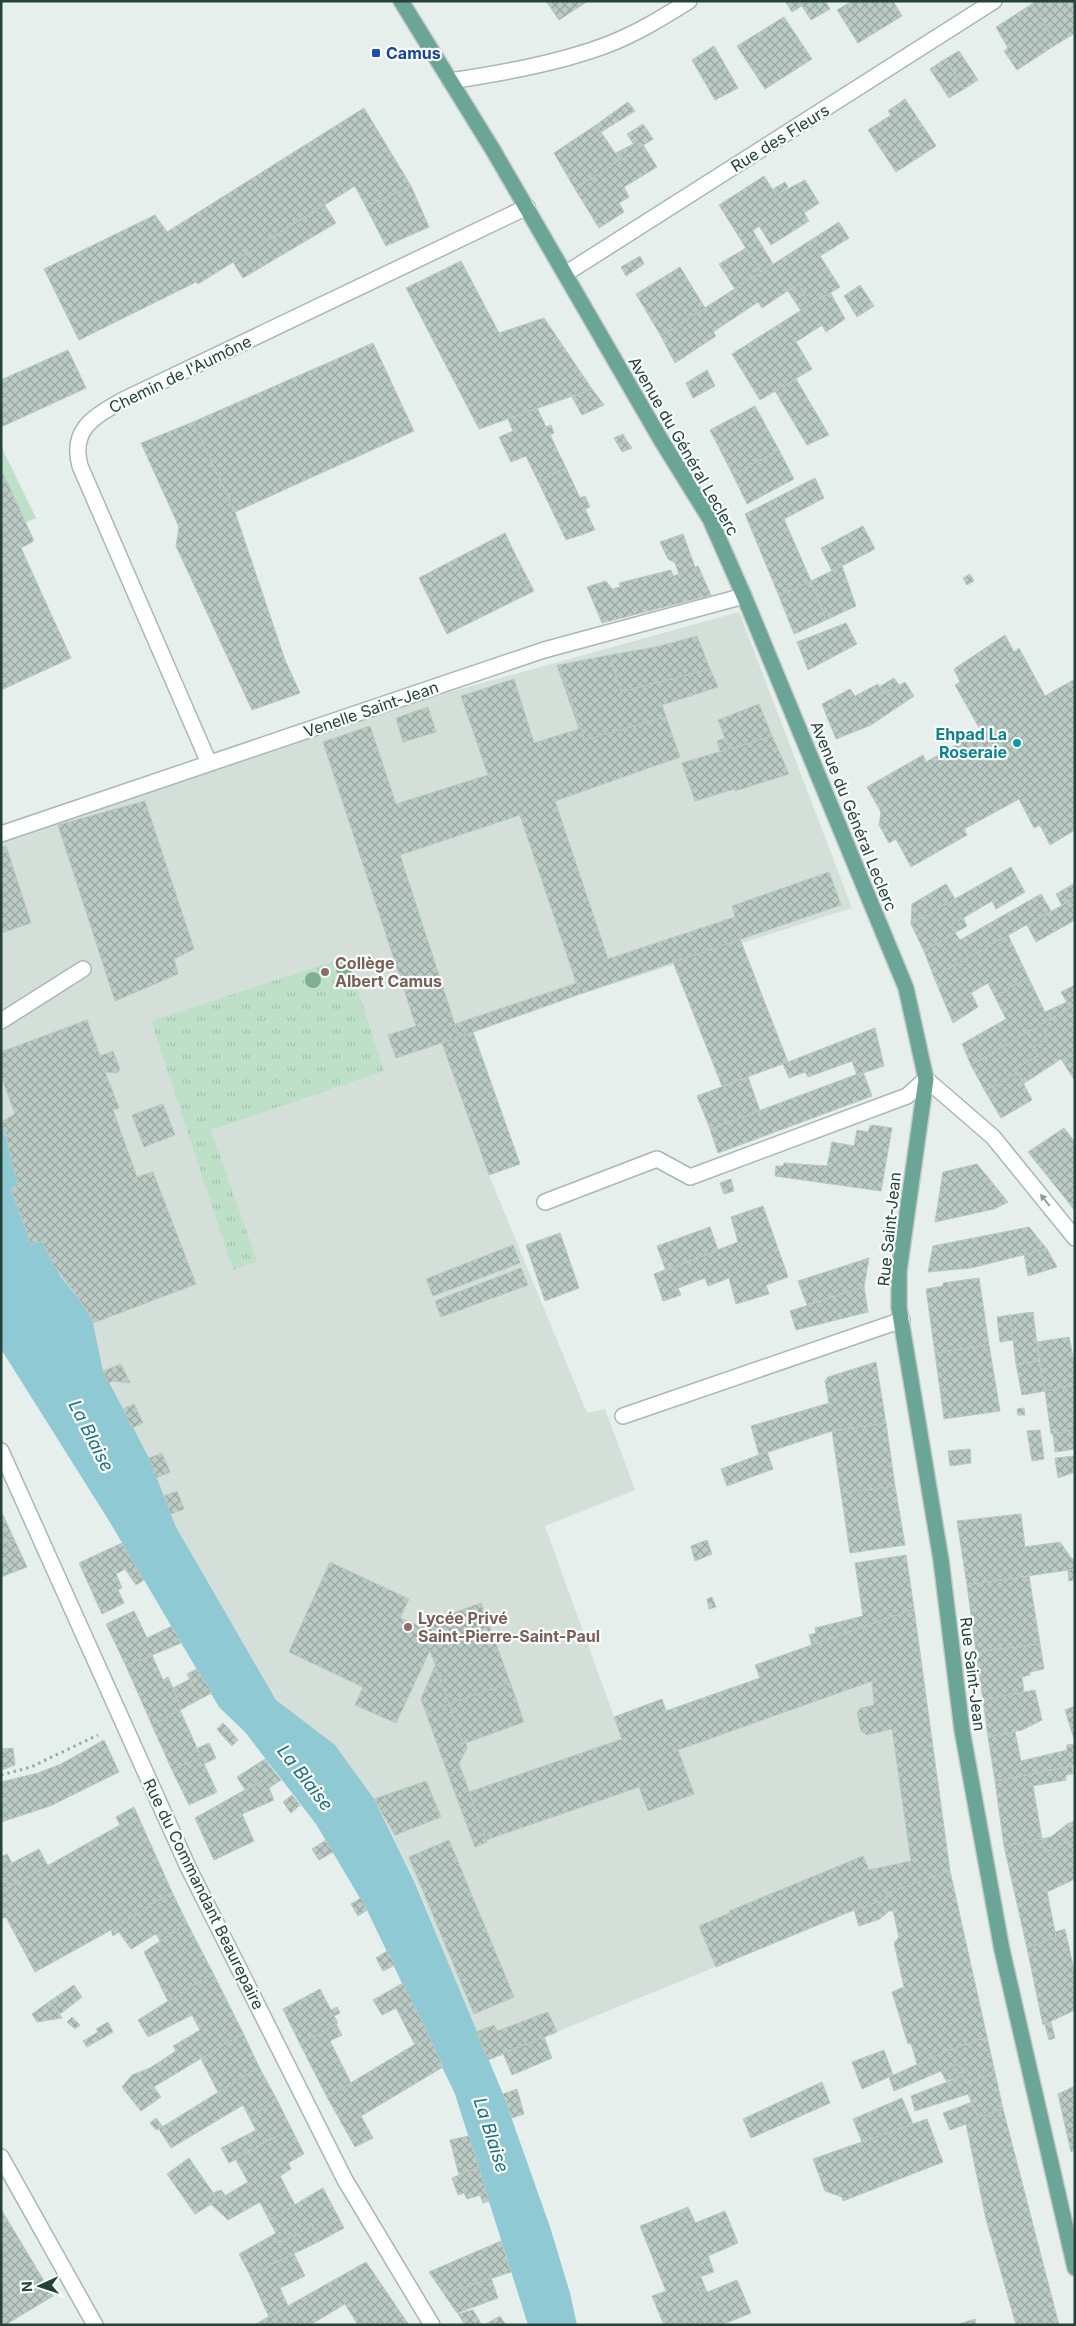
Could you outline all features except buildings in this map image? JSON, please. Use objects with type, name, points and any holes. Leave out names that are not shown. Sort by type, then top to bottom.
[{"type":"main road","name":"Avenue du Général Leclerc","points":[[401,1],[527,208],[661,440],[710,519],[744,596],[906,988],[926,1079]]},
{"type":"main road","name":"Rue Saint-Jean","points":[[926,1079],[899,1271],[899,1308],[941,1560],[962,1730],[1000,1940],[1075,2268]]},
{"type":"street","points":[[450,81],[544,62],[604,46],[654,23],[689,1]]},
{"type":"street","name":"Rue des Fleurs","points":[[565,274],[994,1]]},
{"type":"street","name":"Chemin de l'Aumône","points":[[209,763],[80,466],[77,449],[80,433],[96,417],[122,400],[527,208]]},
{"type":"street","name":"Venelle Saint-Jean","points":[[1,834],[544,650],[744,596]]},
{"type":"street","points":[[1,1021],[83,969]]},
{"type":"street","points":[[545,1202],[657,1159],[690,1177],[907,1096],[926,1079],[993,1137],[1075,1238]]},
{"type":"street","points":[[623,1416],[902,1320]]},
{"type":"street","name":"Rue du Commandant Beaurepaire","points":[[1,1451],[188,1867],[340,2171],[432,2325]]},
{"type":"street","points":[[1,2157],[95,2325]]},
{"type":"path","points":[[1,1775],[31,1767],[124,1722]]},
{"type":"shaded area","points":[[739,612],[852,908],[446,1037],[489,1175],[587,1413],[605,1409],[635,1490],[545,1526],[614,1717],[662,1699],[667,1710],[760,1678],[755,1665],[914,1609],[950,1871],[887,1899],[854,1910],[488,2060],[416,1883],[374,1799],[300,1721],[276,1700],[176,1527],[156,1478],[103,1371],[93,1323],[86,1309],[52,1262],[31,1244],[11,1189],[19,1185],[1,1126],[1,831],[421,700]]},
{"type":"green space","points":[[1,446],[36,518],[1,534]]},
{"type":"green space","points":[[347,957],[384,1071],[211,1130],[257,1261],[233,1270],[151,1021]]},
{"type":"water","name":"La Blaise","points":[[1,1126],[7,1140],[19,1185],[11,1189],[31,1244],[42,1241],[60,1275],[86,1309],[93,1323],[103,1371],[149,1458],[176,1527],[276,1700],[335,1745],[374,1799],[415,1883],[503,2094],[550,2227],[570,2293],[577,2325],[528,2325],[455,2094],[367,1910],[316,1824],[245,1732],[219,1707],[111,1524],[1,1349]]},
{"type":"place","name":"Camus","points":[[376,53]]},
{"type":"place","name":"Ehpad La Roseraie","points":[[1017,743]]},
{"type":"place","name":"Collège Albert Camus","points":[[325,972]]},
{"type":"place","name":"Lycée Privé Saint-Pierre-Saint-Paul","points":[[408,1627]]}]
